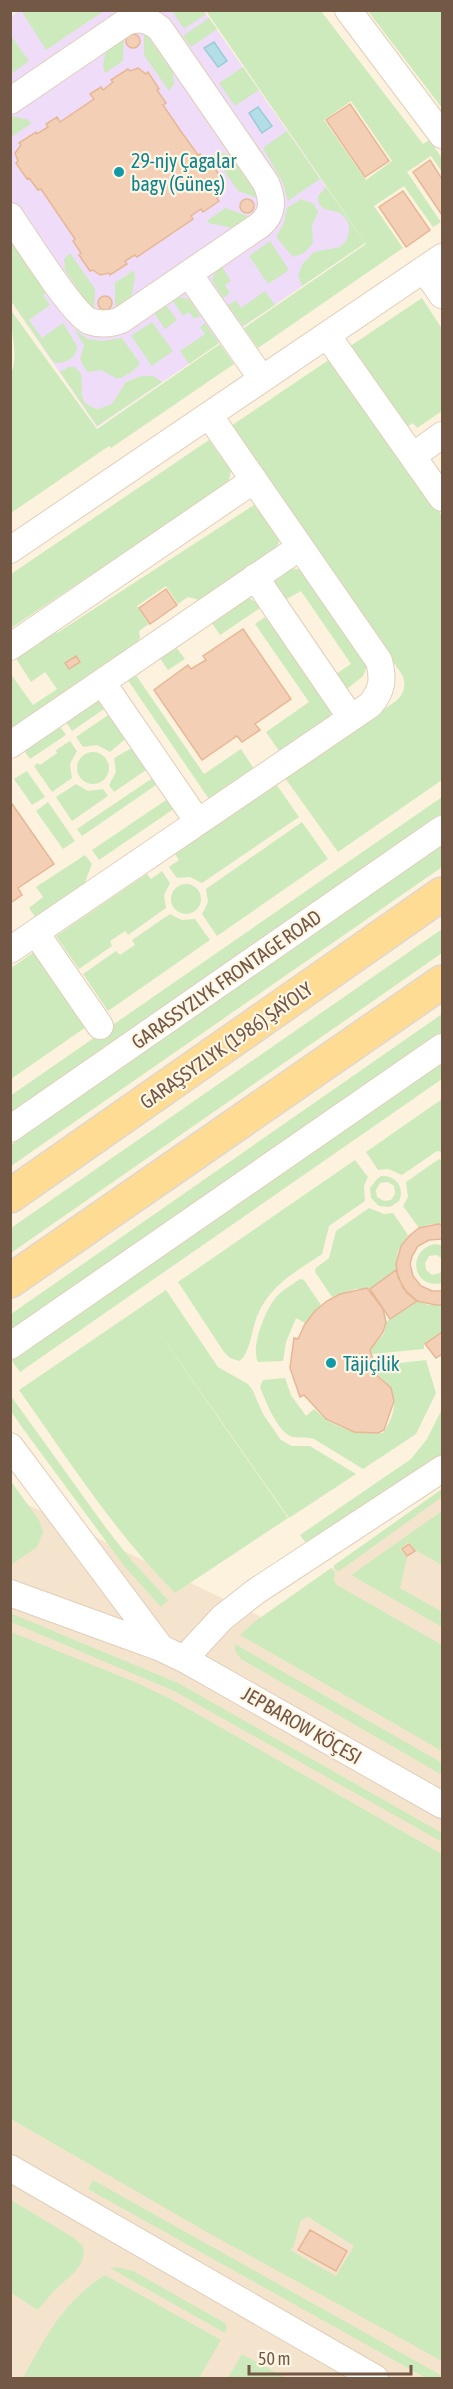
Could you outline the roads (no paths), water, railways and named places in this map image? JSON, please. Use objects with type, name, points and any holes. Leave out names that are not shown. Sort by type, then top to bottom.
[{"type":"main road","name":"GARAŞSYZLYK (1986) ŞAÝOLY","points":[[10,1196],[442,894]]},
{"type":"main road","points":[[10,1281],[442,982]]},
{"type":"street","points":[[348,10],[442,135]]},
{"type":"street","points":[[10,101],[126,22],[141,19],[160,29],[266,183],[272,200],[270,215],[267,219],[121,320],[106,324],[90,321],[75,309],[10,216]]},
{"type":"street","points":[[10,550],[433,263],[442,295]]},
{"type":"street","points":[[189,274],[262,379]]},
{"type":"street","points":[[327,335],[442,498]]},
{"type":"street","points":[[10,950],[370,705],[378,696],[382,685],[379,661],[209,415]]},
{"type":"street","points":[[413,456],[442,438]]},
{"type":"street","points":[[10,647],[254,480]]},
{"type":"street","points":[[10,745],[300,547]]},
{"type":"street","points":[[255,578],[351,718]]},
{"type":"street","points":[[102,682],[198,822]]},
{"type":"street","name":"GARASSYZLYK FRONTAGE ROAD","points":[[10,1129],[442,829]]},
{"type":"street","points":[[36,933],[100,1026]]},
{"type":"street","points":[[10,1346],[442,1047]]},
{"type":"street","name":"JEPBAROW KÖÇESI","points":[[10,1446],[161,1648]]},
{"type":"street","points":[[184,1659],[222,1618],[255,1592],[442,1469]]},
{"type":"street","name":"JEPBAROW KÖÇESI","points":[[10,1593],[161,1648],[184,1659],[442,1805]]},
{"type":"street","points":[[10,2168],[375,2379]]},
{"type":"water","points":[[214,42],[227,61],[218,67],[204,48]]},
{"type":"water","points":[[258,107],[272,126],[262,133],[249,113]]},
{"type":"place","name":"29-njy Çagalar bagy (Güneş)","points":[[119,172]]},
{"type":"place","name":"Täjiçilik","points":[[331,1363]]}]
